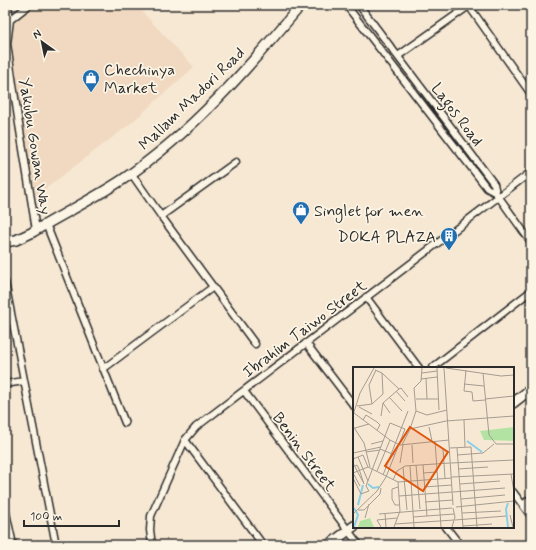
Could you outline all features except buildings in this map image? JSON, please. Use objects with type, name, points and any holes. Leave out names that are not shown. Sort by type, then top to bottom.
[{"type":"street","name":"Yakubu Gowan Way","points":[[8,5],[10,20],[7,44],[36,230]]},
{"type":"street","points":[[10,20],[29,5]]},
{"type":"street","name":"Mallam Madori Road","points":[[5,242],[16,240],[36,230],[122,180],[176,138],[239,77],[301,5]]},
{"type":"street","points":[[346,5],[487,188],[497,195]]},
{"type":"street","name":"Lagos Road","points":[[359,5],[494,184],[497,195],[531,242]]},
{"type":"street","points":[[398,56],[470,5],[531,94]]},
{"type":"street","points":[[160,216],[236,162]]},
{"type":"street","name":"Ibrahim Taiwo Street","points":[[152,545],[150,530],[151,516],[185,440],[196,427],[497,195],[531,172]]},
{"type":"street","points":[[131,174],[160,216],[255,344]]},
{"type":"street","points":[[46,224],[125,423]]},
{"type":"street","points":[[5,282],[56,545]]},
{"type":"street","points":[[103,368],[213,287]]},
{"type":"street","points":[[433,367],[531,291]]},
{"type":"street","points":[[366,297],[418,367]]},
{"type":"street","points":[[306,343],[353,405]]},
{"type":"street","points":[[5,384],[24,381]]},
{"type":"street","points":[[514,402],[531,389]]},
{"type":"street","name":"Benin Street","points":[[244,391],[351,529],[359,545]]},
{"type":"street","points":[[185,440],[263,545]]},
{"type":"street","points":[[514,493],[531,516]]},
{"type":"street","points":[[522,505],[531,498]]},
{"type":"street","points":[[5,508],[13,545]]},
{"type":"street","points":[[447,528],[460,545]]},
{"type":"street","points":[[330,545],[351,529]]},
{"type":"shaded area","name":"Chechinya Market","points":[[31,5],[136,5],[194,67],[130,124],[36,196],[19,118],[11,45],[11,34],[18,14]]},
{"type":"place","name":"Chechinya Market","points":[[91,93]]},
{"type":"place","name":"Singlet for men","points":[[301,225]]},
{"type":"place","name":"DOKA PLAZA","points":[[449,251]]}]
